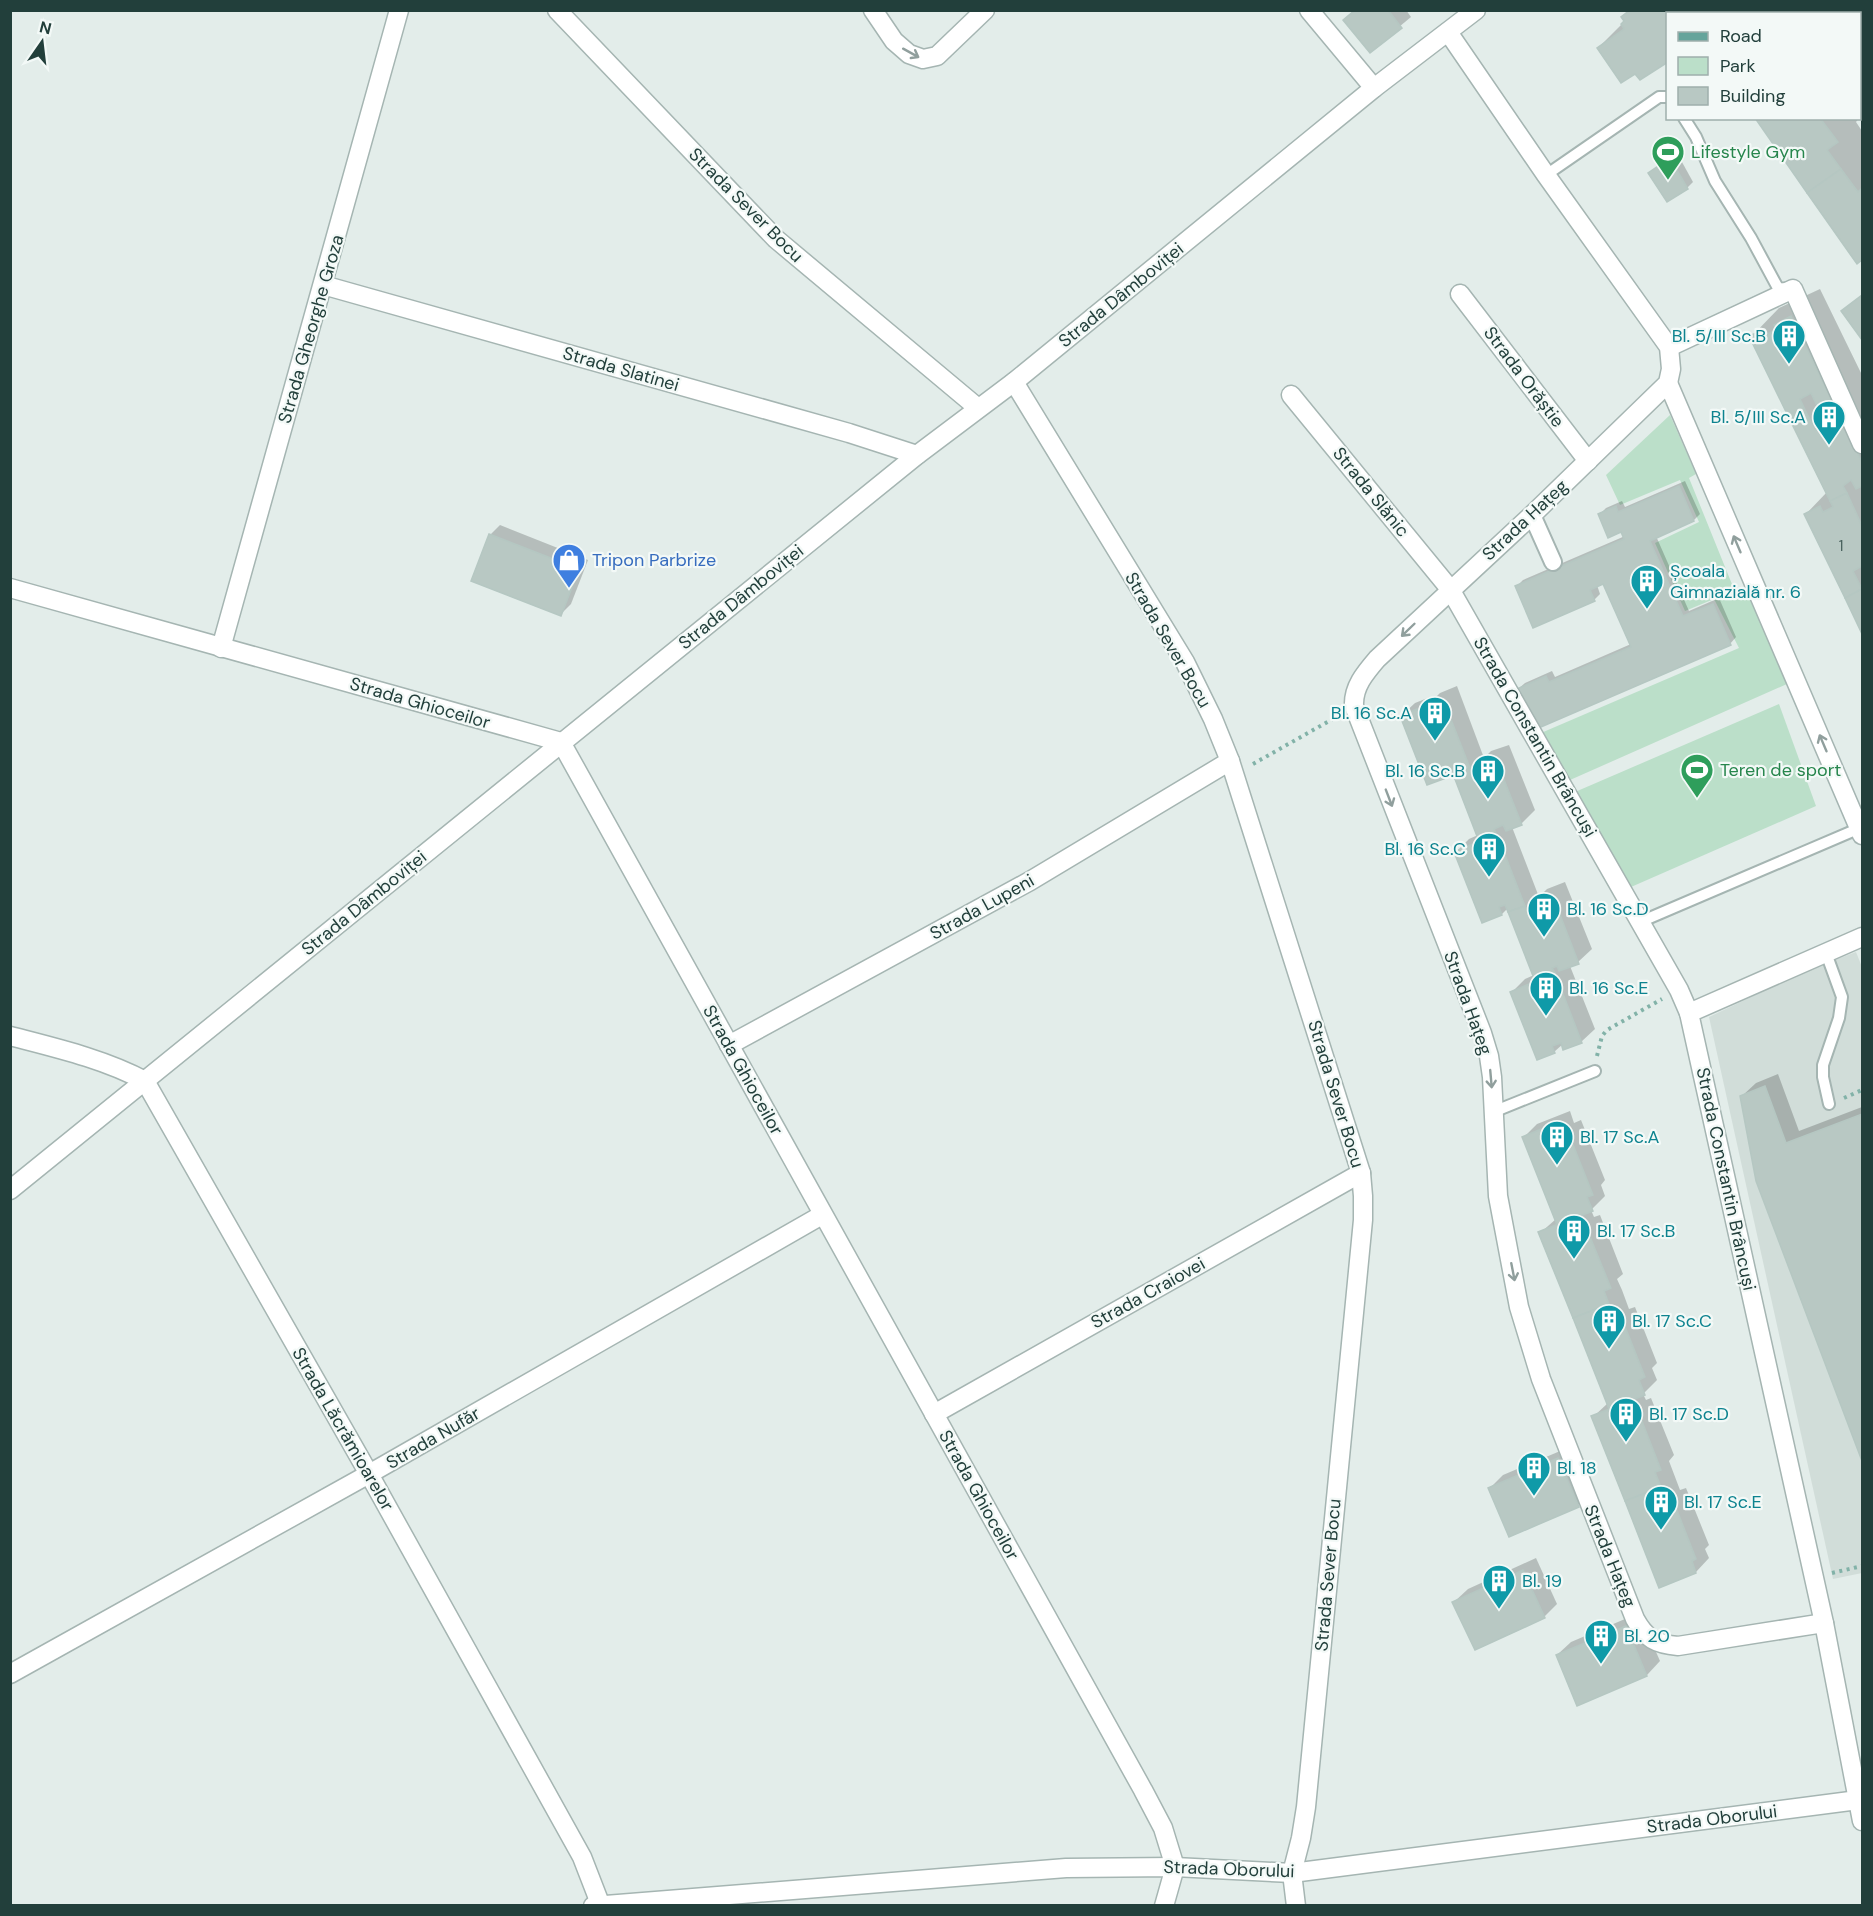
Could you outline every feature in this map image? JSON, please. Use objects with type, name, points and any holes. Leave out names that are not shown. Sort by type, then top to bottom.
[{"type":"street","name":"Strada Gheorghe Groza","points":[[221,648],[399,10]]},
{"type":"street","name":"Strada Sever Bocu","points":[[557,10],[776,239],[978,408]]},
{"type":"street","points":[[873,10],[894,41],[909,54],[923,59],[937,56],[985,10]]},
{"type":"street","points":[[1309,10],[1374,88]]},
{"type":"street","name":"Strada Dâmboviței","points":[[10,1190],[917,455],[1014,382],[1374,88],[1476,10]]},
{"type":"street","points":[[1448,32],[1546,175],[1669,347],[1672,359],[1668,383],[1861,832]]},
{"type":"street","name":"Strada Slatinei","points":[[323,285],[826,427],[917,455]]},
{"type":"street","points":[[1669,347],[1793,289],[1863,444]]},
{"type":"street","name":"Strada Orăștie","points":[[1460,294],[1588,461]]},
{"type":"street","name":"Strada Sever Bocu","points":[[1014,382],[1185,662],[1213,719],[1232,768],[1361,1173],[1362,1220],[1306,1807],[1292,1873]]},
{"type":"street","name":"Strada Hațeg","points":[[1668,383],[1532,515],[1377,659],[1364,675],[1353,696],[1354,706],[1482,1033],[1492,1077],[1498,1196],[1520,1307],[1541,1379],[1641,1630],[1651,1639],[1663,1645],[1678,1646],[1824,1623]]},
{"type":"street","name":"Strada Slănic","points":[[1291,395],[1450,589]]},
{"type":"street","points":[[1532,515],[1553,562]]},
{"type":"street","name":"Strada Ghioceilor","points":[[10,588],[561,742],[1143,1790],[1162,1828],[1174,1867]]},
{"type":"street","name":"Strada Constantin Brâncuși","points":[[1450,589],[1640,922],[1689,1013],[1824,1623],[1863,1821]]},
{"type":"street","name":"Strada Lupeni","points":[[729,1045],[1232,768]]},
{"type":"street","points":[[1689,1013],[1863,937]]},
{"type":"street","points":[[10,1036],[109,1065],[145,1082]]},
{"type":"street","name":"Strada Lăcrămioarelor","points":[[145,1082],[369,1474],[582,1857],[601,1905]]},
{"type":"street","name":"Strada Craiovei","points":[[934,1414],[1361,1173]]},
{"type":"street","name":"Strada Nufăr","points":[[10,1674],[369,1474],[822,1215]]},
{"type":"street","name":"Strada Oborului","points":[[593,1905],[1066,1868],[1174,1867],[1292,1873],[1860,1800]]},
{"type":"street","points":[[1164,1905],[1174,1867]]},
{"type":"street","points":[[1292,1873],[1296,1905]]},
{"type":"lane","points":[[1546,175],[1659,98],[1666,97]]},
{"type":"lane","points":[[1685,120],[1696,137],[1715,181],[1751,238],[1778,288],[1793,289]]},
{"type":"lane","points":[[1640,922],[1861,832]]},
{"type":"lane","points":[[1826,953],[1842,997],[1839,1018],[1823,1065],[1823,1077],[1829,1104]]},
{"type":"lane","points":[[1493,1112],[1595,1071]]},
{"type":"path","points":[[1232,768],[1354,706]]},
{"type":"path","points":[[1595,1071],[1599,1045],[1607,1030],[1678,990]]},
{"type":"path","points":[[1814,1578],[1863,1566]]},
{"type":"shaded area","points":[[1856,952],[1862,967],[1862,1573],[1833,1579],[1709,1017],[1808,970]]},
{"type":"green space","points":[[1670,415],[1696,474],[1689,478],[1738,599],[1748,595],[1787,684],[1570,780],[1541,733],[1739,648],[1714,599],[1685,611],[1655,543],[1699,522],[1680,480],[1620,505],[1606,475]]},
{"type":"green space","name":"Teren de sport","points":[[1779,704],[1816,806],[1631,887],[1575,792]]},
{"type":"building","points":[[1355,10],[1388,10],[1402,28],[1370,53],[1343,20]]},
{"type":"building","points":[[1630,10],[1728,10],[1729,12],[1666,12],[1666,63],[1640,80],[1635,74],[1621,83],[1597,48],[1624,29],[1621,24],[1624,21],[1621,17]]},
{"type":"building","points":[[1756,120],[1822,120],[1838,142],[1827,150],[1841,169],[1807,193]]},
{"type":"building","name":"Lifestyle Gym","points":[[1670,158],[1688,189],[1667,202],[1648,173]]},
{"type":"building","points":[[1841,169],[1858,192],[1862,188],[1862,260],[1857,264],[1807,193]]},
{"type":"building","points":[[1862,295],[1862,340],[1841,311]]},
{"type":"building","name":"Bl. 5/III Sc.B","points":[[1791,316],[1832,401],[1818,408],[1811,393],[1800,399],[1806,412],[1790,420],[1749,336],[1765,329],[1767,334],[1777,330],[1774,325]]},
{"type":"building","name":"Bl. 5/III Sc.A","points":[[1832,401],[1862,462],[1862,486],[1856,489],[1851,480],[1843,486],[1847,493],[1830,501],[1790,420],[1806,412],[1816,430],[1827,425],[1818,408]]},
{"type":"building","name":"Școala Gimnazială nr. 6","points":[[1679,486],[1694,521],[1650,541],[1683,616],[1713,604],[1731,645],[1534,730],[1517,689],[1546,676],[1549,682],[1631,647],[1603,584],[1590,590],[1595,601],[1533,628],[1515,586],[1624,539],[1621,532],[1608,538],[1598,514],[1616,506],[1618,512]]},
{"type":"building","points":[[1847,493],[1862,526],[1862,566],[1853,571],[1862,589],[1845,598],[1804,514],[1820,506],[1823,512],[1833,507],[1830,501]]},
{"type":"building","points":[[489,534],[579,569],[561,616],[471,581]]},
{"type":"building","points":[[1862,589],[1862,634],[1845,598]]},
{"type":"building","name":"Bl. 16 Sc.A","points":[[1443,699],[1470,768],[1453,774],[1450,767],[1443,770],[1446,778],[1427,785],[1400,716],[1417,709],[1419,715],[1427,712],[1425,706]]},
{"type":"building","name":"Bl. 16 Sc.B","points":[[1495,757],[1522,825],[1506,831],[1503,825],[1494,829],[1498,837],[1480,844],[1453,774],[1470,768],[1471,771],[1478,769],[1476,764]]},
{"type":"building","name":"Bl. 16 Sc.C","points":[[1498,837],[1525,906],[1508,912],[1505,905],[1499,907],[1502,915],[1482,923],[1454,852],[1473,844],[1476,851],[1482,849],[1480,844]]},
{"type":"building","name":"Bl. 16 Sc.D","points":[[1552,894],[1579,964],[1559,971],[1557,966],[1552,968],[1555,973],[1535,981],[1508,912],[1525,906],[1527,913],[1535,910],[1532,902]]},
{"type":"building","name":"Bl. 16 Sc.E","points":[[1555,973],[1582,1043],[1563,1050],[1561,1043],[1552,1046],[1555,1053],[1537,1060],[1510,992],[1529,984],[1531,991],[1538,988],[1535,981]]},
{"type":"building","points":[[1765,1086],[1786,1143],[1862,1114],[1862,1461],[1756,1181],[1740,1096]]},
{"type":"building","name":"Bl. 17 Sc.A","points":[[1556,1123],[1561,1135],[1568,1132],[1593,1195],[1587,1197],[1593,1211],[1557,1225],[1522,1137]]},
{"type":"building","name":"Bl. 17 Sc.B","points":[[1576,1217],[1580,1230],[1586,1227],[1611,1288],[1604,1291],[1609,1304],[1573,1318],[1538,1232]]},
{"type":"building","name":"Bl. 17 Sc.C","points":[[1609,1304],[1616,1322],[1622,1319],[1645,1377],[1639,1380],[1645,1395],[1609,1409],[1573,1318]]},
{"type":"building","name":"Bl. 17 Sc.D","points":[[1628,1402],[1633,1413],[1638,1411],[1661,1470],[1655,1472],[1661,1487],[1625,1501],[1591,1416]]},
{"type":"building","name":"Bl. 18","points":[[1558,1458],[1579,1507],[1509,1537],[1488,1488]]},
{"type":"building","name":"Bl. 17 Sc.E","points":[[1661,1487],[1667,1503],[1673,1500],[1696,1559],[1692,1561],[1696,1573],[1659,1588],[1625,1501]]},
{"type":"building","name":"Bl. 19","points":[[1523,1570],[1545,1618],[1475,1650],[1452,1602]]},
{"type":"building","name":"Bl. 20","points":[[1626,1626],[1647,1676],[1577,1706],[1556,1655]]},
{"type":"place","name":"Lifestyle Gym","points":[[1668,181]]},
{"type":"place","name":"Bl. 5/III Sc.B","points":[[1789,365]]},
{"type":"place","name":"Bl. 5/III Sc.A","points":[[1829,446]]},
{"type":"place","name":"Tripon Parbrize","points":[[569,589]]},
{"type":"place","name":"Școala Gimnazială nr. 6","points":[[1647,610]]},
{"type":"place","name":"Bl. 16 Sc.A","points":[[1435,742]]},
{"type":"place","name":"Teren de sport","points":[[1697,799]]},
{"type":"place","name":"Bl. 16 Sc.B","points":[[1488,800]]},
{"type":"place","name":"Bl. 16 Sc.C","points":[[1489,878]]},
{"type":"place","name":"Bl. 16 Sc.D","points":[[1544,938]]},
{"type":"place","name":"Bl. 16 Sc.E","points":[[1546,1017]]},
{"type":"place","name":"Bl. 17 Sc.A","points":[[1557,1166]]},
{"type":"place","name":"Bl. 17 Sc.B","points":[[1574,1260]]},
{"type":"place","name":"Bl. 17 Sc.C","points":[[1609,1350]]},
{"type":"place","name":"Bl. 17 Sc.D","points":[[1626,1443]]},
{"type":"place","name":"Bl. 18","points":[[1534,1497]]},
{"type":"place","name":"Bl. 17 Sc.E","points":[[1661,1531]]},
{"type":"place","name":"Bl. 19","points":[[1499,1610]]},
{"type":"place","name":"Bl. 20","points":[[1601,1665]]}]
